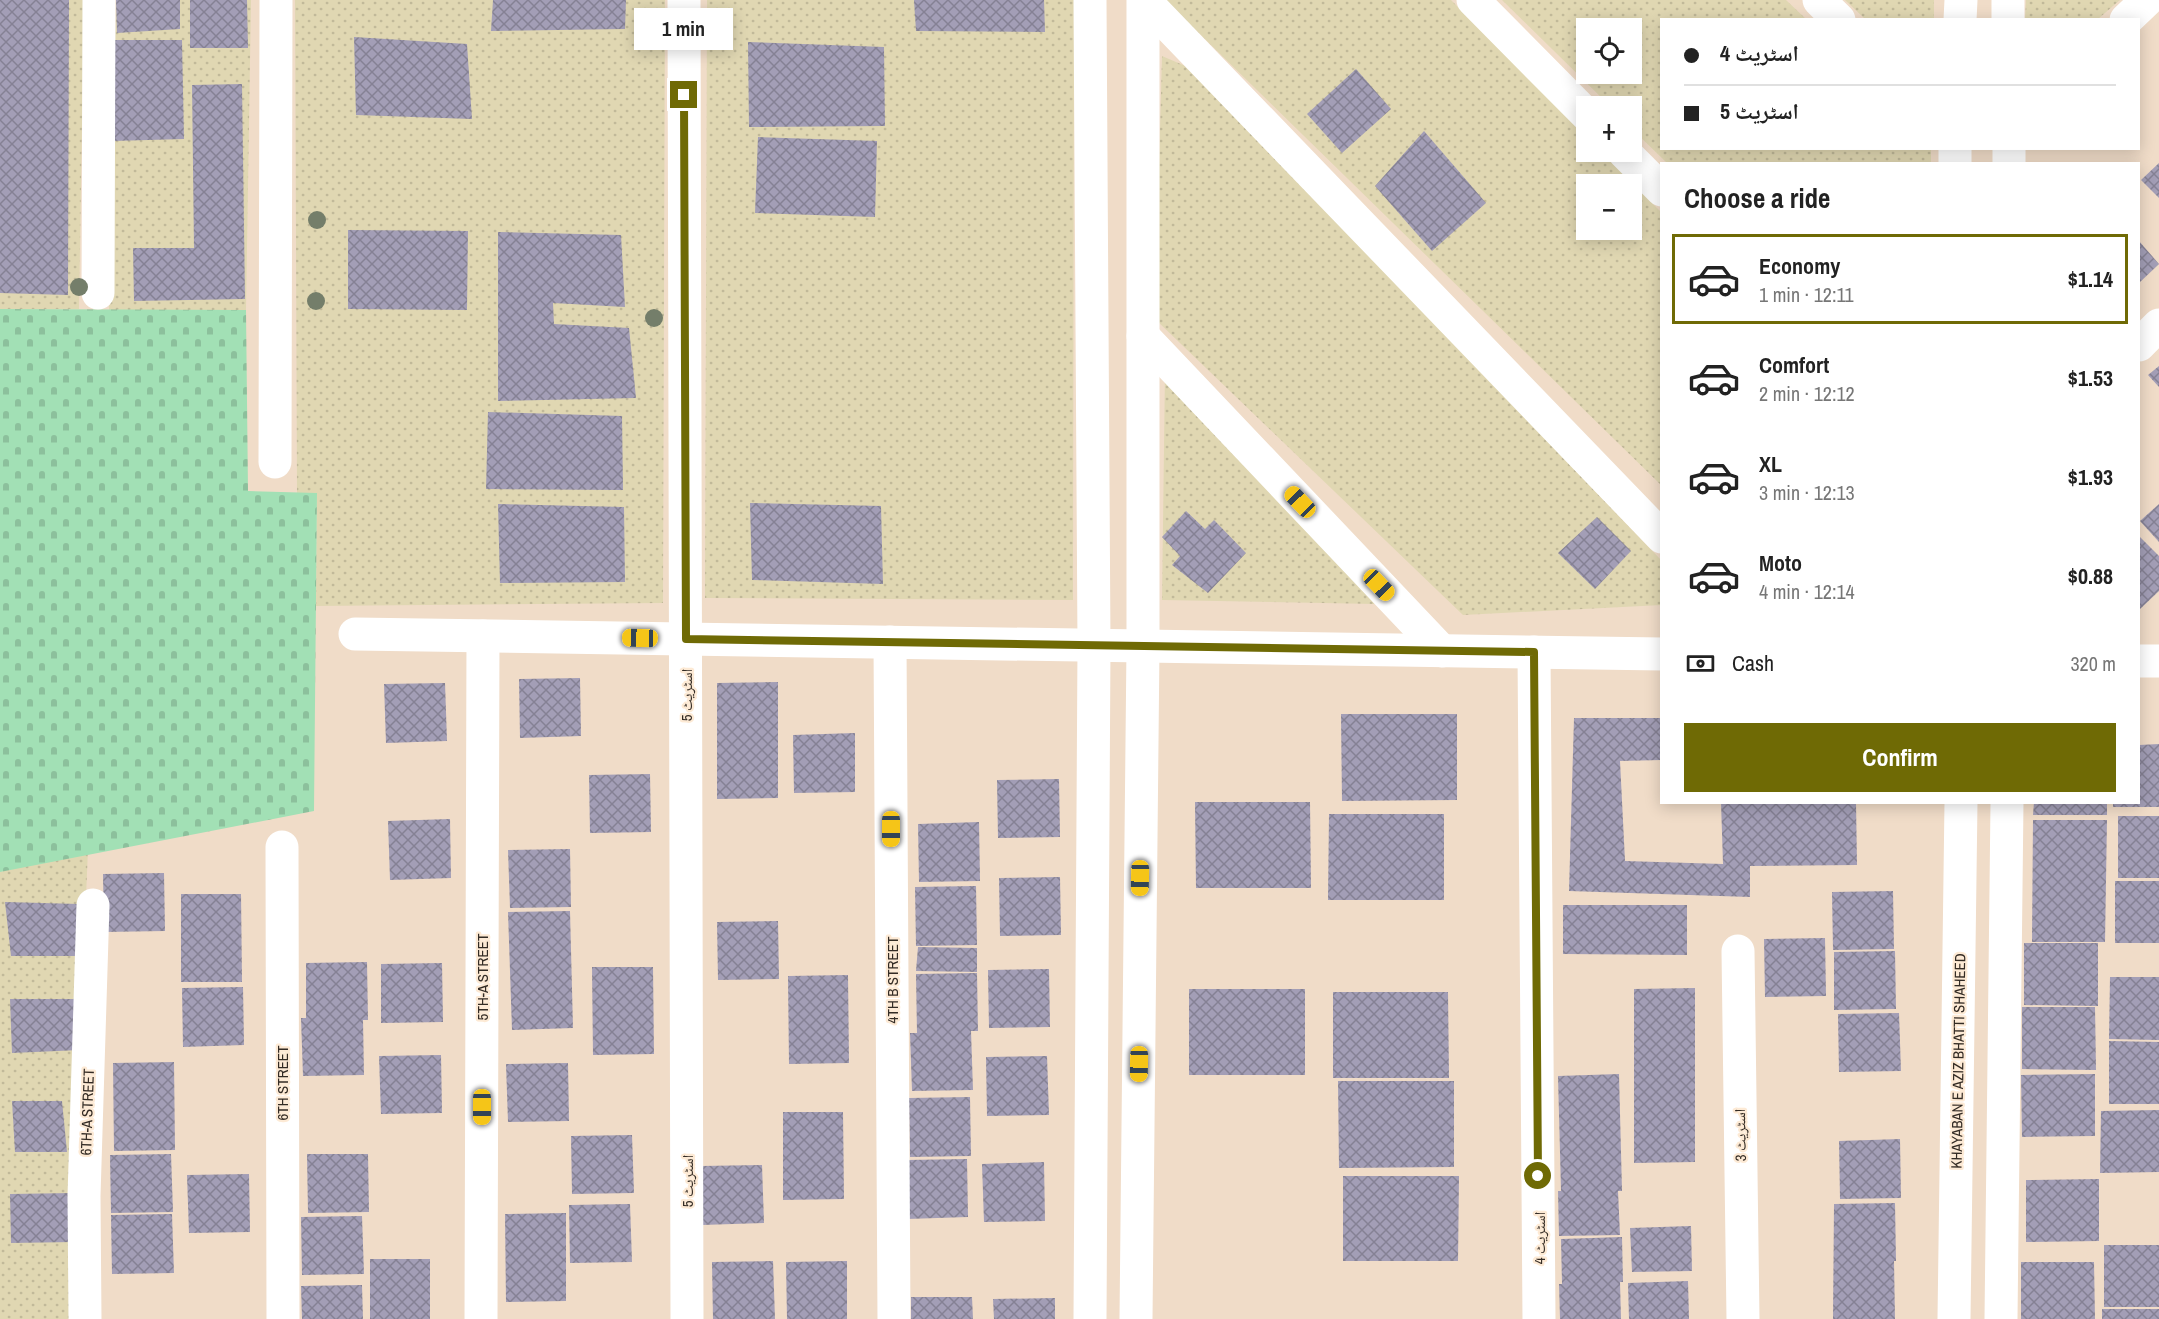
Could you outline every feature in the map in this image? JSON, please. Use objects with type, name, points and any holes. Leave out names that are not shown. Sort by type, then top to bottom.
[{"type":"street","points":[[98,293],[99,0]]},
{"type":"street","points":[[275,462],[276,0]]},
{"type":"street","name":"اسٹریٹ 5","points":[[684,0],[687,1319]]},
{"type":"street","points":[[1090,0],[1094,645],[1090,1319]]},
{"type":"street","points":[[1136,1319],[1143,646],[1143,0]]},
{"type":"street","points":[[1143,0],[1660,535]]},
{"type":"street","points":[[1473,0],[1576,104]]},
{"type":"street","points":[[1819,0],[1837,18]]},
{"type":"street","points":[[1960,18],[1961,0]]},
{"type":"street","points":[[2008,0],[2008,18]]},
{"type":"street","points":[[2128,18],[2147,0]]},
{"type":"street","points":[[1634,162],[1660,188]]},
{"type":"street","points":[[2140,344],[2159,325]]},
{"type":"street","points":[[1143,336],[1442,651]]},
{"type":"street","points":[[355,634],[1660,654]]},
{"type":"street","name":"5TH-A STREET","points":[[481,1319],[483,636]]},
{"type":"street","name":"4TH B STREET","points":[[891,642],[894,1319]]},
{"type":"street","name":"اسٹریٹ 4","points":[[1534,652],[1539,1319]]},
{"type":"street","points":[[2140,661],[2159,662]]},
{"type":"street","name":"KHAYABAN E AZIZ BHATTI SHAHEED","points":[[1954,1319],[1961,804]]},
{"type":"street","points":[[2001,1319],[2007,804]]},
{"type":"street","name":"6TH STREET","points":[[282,848],[283,1319]]},
{"type":"street","name":"6TH-A STREET","points":[[85,1319],[84,1196],[93,905]]},
{"type":"street","name":"اسٹریٹ 3","points":[[1738,951],[1743,1319]]},
{"type":"sand","points":[[0,0],[84,0],[79,309],[0,309]]},
{"type":"sand","points":[[116,0],[251,0],[246,310],[109,310]]},
{"type":"sand","points":[[295,0],[665,0],[663,603],[316,606],[317,494],[297,493]]},
{"type":"sand","points":[[707,0],[1074,0],[1073,600],[705,598]]},
{"type":"sand","points":[[1165,0],[1451,0],[1576,126],[1576,162],[1611,162],[1623,174],[1576,174],[1576,240],[1642,240],[1642,193],[1660,211],[1660,484]]},
{"type":"sand","points":[[1502,0],[1786,0],[1805,18],[1660,18],[1660,150],[1931,150],[1931,162],[1666,162],[1642,139],[1642,96],[1600,96],[1588,84],[1642,84],[1642,18],[1576,18],[1576,73]]},
{"type":"sand","points":[[1845,0],[1934,0],[1934,18],[1864,18]]},
{"type":"sand","points":[[2026,0],[2120,0],[2099,18],[2025,18]]},
{"type":"sand","points":[[1162,56],[1190,68],[1660,559],[1660,605],[1463,615],[1155,319]]},
{"type":"sand","points":[[1165,372],[1375,604],[1162,600]]},
{"type":"sand","points":[[88,849],[75,1161],[76,1319],[0,1319],[0,872]]},
{"type":"green space","points":[[0,309],[246,310],[248,491],[317,493],[314,811],[0,872]]},
{"type":"building","points":[[0,0],[69,0],[68,295],[0,293]]},
{"type":"building","points":[[116,0],[180,0],[180,29],[117,33]]},
{"type":"building","points":[[190,0],[247,0],[248,48],[190,48]]},
{"type":"building","points":[[493,0],[626,0],[625,29],[491,31]]},
{"type":"building","points":[[914,0],[1044,0],[1045,32],[916,31]]},
{"type":"building","points":[[354,37],[467,44],[472,119],[356,115]]},
{"type":"building","points":[[112,40],[182,40],[184,139],[113,141]]},
{"type":"building","points":[[748,42],[884,47],[885,126],[749,127]]},
{"type":"building","points":[[1356,69],[1391,109],[1342,153],[1307,114]]},
{"type":"building","points":[[242,84],[245,299],[134,301],[133,248],[194,248],[192,85]]},
{"type":"building","points":[[1424,131],[1486,203],[1432,251],[1375,186]]},
{"type":"building","points":[[758,137],[877,141],[875,217],[755,213]]},
{"type":"building","points":[[2159,163],[2159,198],[2141,180]]},
{"type":"building","points":[[348,230],[468,231],[467,310],[348,309]]},
{"type":"building","points":[[498,232],[621,235],[625,307],[553,303],[554,324],[629,328],[636,398],[498,401]]},
{"type":"building","points":[[2140,242],[2159,264],[2140,282]]},
{"type":"building","points":[[2159,366],[2159,387],[2148,375]]},
{"type":"building","points":[[488,412],[622,416],[623,490],[486,489]]},
{"type":"building","points":[[750,503],[881,506],[883,584],[752,580]]},
{"type":"building","points":[[498,504],[624,507],[625,582],[500,583]]},
{"type":"building","points":[[2159,504],[2159,542],[2140,521]]},
{"type":"building","points":[[1186,511],[1205,529],[1214,520],[1246,553],[1208,593],[1172,565],[1180,556],[1162,537]]},
{"type":"building","points":[[1597,517],[1631,551],[1595,589],[1558,553]]},
{"type":"building","points":[[2140,537],[2159,556],[2159,591],[2140,609]]},
{"type":"building","points":[[580,678],[581,736],[520,738],[519,679]]},
{"type":"building","points":[[778,682],[778,798],[717,799],[717,683]]},
{"type":"building","points":[[445,683],[447,741],[386,743],[384,684]]},
{"type":"building","points":[[1341,714],[1457,714],[1457,800],[1342,801]]},
{"type":"building","points":[[1574,718],[1660,718],[1660,760],[1620,761],[1625,861],[1723,864],[1721,804],[1856,804],[1857,865],[1750,866],[1750,897],[1569,891]]},
{"type":"building","points":[[855,733],[855,792],[794,793],[793,735]]},
{"type":"building","points":[[2159,744],[2159,807],[2113,807],[2113,804],[2140,804],[2140,745]]},
{"type":"building","points":[[650,774],[651,832],[590,833],[589,775]]},
{"type":"building","points":[[1059,779],[1060,837],[998,838],[997,780]]},
{"type":"building","points":[[1195,802],[1310,802],[1311,888],[1196,888]]},
{"type":"building","points":[[2034,804],[2107,804],[2107,815],[2033,815]]},
{"type":"building","points":[[1329,814],[1444,814],[1444,900],[1328,900]]},
{"type":"building","points":[[2118,816],[2159,816],[2159,878],[2118,878]]},
{"type":"building","points":[[450,819],[451,878],[390,880],[388,821]]},
{"type":"building","points":[[2033,820],[2107,820],[2105,942],[2032,942]]},
{"type":"building","points":[[979,822],[980,881],[919,882],[918,824]]},
{"type":"building","points":[[570,849],[571,907],[510,908],[508,850]]},
{"type":"building","points":[[164,873],[165,931],[104,932],[103,874]]},
{"type":"building","points":[[1060,877],[1061,935],[1000,936],[999,878]]},
{"type":"building","points":[[2115,881],[2159,881],[2159,943],[2115,943]]},
{"type":"building","points":[[976,886],[977,945],[916,946],[915,887]]},
{"type":"building","points":[[1893,891],[1894,949],[1833,950],[1832,892]]},
{"type":"building","points":[[181,894],[241,894],[242,982],[181,982]]},
{"type":"building","points":[[5,902],[79,904],[82,956],[11,956]]},
{"type":"building","points":[[1563,905],[1687,905],[1687,955],[1563,954]]},
{"type":"building","points":[[570,911],[573,1028],[512,1030],[508,912]]},
{"type":"building","points":[[778,921],[779,979],[718,980],[717,922]]},
{"type":"building","points":[[1825,938],[1826,996],[1765,997],[1764,939]]},
{"type":"building","points":[[2024,943],[2098,943],[2098,1006],[2024,1005]]},
{"type":"building","points":[[918,947],[977,948],[977,972],[916,971]]},
{"type":"building","points":[[1895,951],[1896,1009],[1834,1010],[1834,952]]},
{"type":"building","points":[[367,962],[368,1020],[363,1020],[364,1075],[303,1076],[301,1018],[306,1018],[306,963]]},
{"type":"building","points":[[442,963],[443,1022],[381,1023],[381,964]]},
{"type":"building","points":[[592,967],[653,967],[654,1054],[593,1055]]},
{"type":"building","points":[[1049,969],[1050,1027],[989,1028],[988,970]]},
{"type":"building","points":[[977,973],[978,1031],[971,1031],[973,1090],[912,1091],[910,1033],[917,1033],[916,974]]},
{"type":"building","points":[[848,975],[849,1063],[789,1064],[788,976]]},
{"type":"building","points":[[2110,977],[2159,977],[2159,1040],[2109,1039]]},
{"type":"building","points":[[243,987],[244,1045],[183,1047],[182,988]]},
{"type":"building","points":[[1695,988],[1695,1162],[1634,1163],[1634,989]]},
{"type":"building","points":[[1189,989],[1305,989],[1305,1075],[1189,1075]]},
{"type":"building","points":[[1333,992],[1448,992],[1449,1078],[1333,1078]]},
{"type":"building","points":[[10,999],[77,999],[80,1050],[12,1053]]},
{"type":"building","points":[[2022,1007],[2095,1007],[2096,1070],[2022,1069]]},
{"type":"building","points":[[1899,1013],[1901,1071],[1839,1072],[1838,1014]]},
{"type":"building","points":[[2109,1041],[2159,1042],[2159,1104],[2109,1104]]},
{"type":"building","points":[[441,1055],[442,1113],[381,1114],[379,1056]]},
{"type":"building","points":[[1047,1056],[1049,1115],[987,1116],[986,1057]]},
{"type":"building","points":[[174,1062],[175,1150],[114,1151],[113,1063]]},
{"type":"building","points":[[568,1063],[569,1121],[508,1122],[506,1064]]},
{"type":"building","points":[[1619,1074],[1622,1191],[1618,1191],[1620,1235],[1559,1236],[1558,1191],[1561,1191],[1558,1076]]},
{"type":"building","points":[[2095,1074],[2095,1136],[2022,1137],[2021,1075]]},
{"type":"building","points":[[1338,1081],[1454,1081],[1454,1167],[1339,1168]]},
{"type":"building","points":[[970,1097],[971,1156],[910,1157],[909,1098]]},
{"type":"building","points":[[12,1101],[62,1101],[67,1152],[15,1152]]},
{"type":"building","points":[[2159,1110],[2159,1172],[2100,1173],[2101,1111]]},
{"type":"building","points":[[783,1112],[843,1112],[844,1199],[783,1200]]},
{"type":"building","points":[[632,1135],[634,1193],[572,1194],[571,1136]]},
{"type":"building","points":[[1900,1139],[1901,1198],[1840,1199],[1839,1141]]},
{"type":"building","points":[[171,1154],[173,1212],[111,1213],[110,1155]]},
{"type":"building","points":[[307,1154],[368,1154],[369,1212],[308,1213]]},
{"type":"building","points":[[967,1159],[968,1217],[907,1219],[906,1160]]},
{"type":"building","points":[[1044,1162],[1045,1221],[984,1222],[982,1164]]},
{"type":"building","points":[[762,1165],[764,1223],[702,1225],[701,1166]]},
{"type":"building","points":[[249,1174],[250,1232],[189,1233],[187,1175]]},
{"type":"building","points":[[1343,1176],[1459,1176],[1458,1261],[1343,1261]]},
{"type":"building","points":[[2099,1179],[2099,1241],[2026,1242],[2026,1180]]},
{"type":"building","points":[[73,1193],[74,1242],[11,1243],[10,1194]]},
{"type":"building","points":[[1895,1203],[1895,1319],[1833,1319],[1834,1204]]},
{"type":"building","points":[[630,1204],[632,1262],[570,1263],[569,1205]]},
{"type":"building","points":[[566,1213],[566,1301],[506,1302],[505,1214]]},
{"type":"building","points":[[172,1214],[174,1273],[112,1274],[111,1215]]},
{"type":"building","points":[[362,1216],[364,1274],[302,1275],[301,1217]]},
{"type":"building","points":[[1691,1226],[1692,1271],[1632,1272],[1630,1228]]},
{"type":"building","points":[[1622,1237],[1621,1319],[1560,1319],[1561,1239]]},
{"type":"building","points":[[2104,1245],[2159,1245],[2159,1307],[2104,1307]]},
{"type":"building","points":[[370,1259],[430,1259],[430,1319],[370,1319]]},
{"type":"building","points":[[773,1261],[775,1319],[713,1319],[712,1262]]},
{"type":"building","points":[[847,1261],[847,1319],[787,1319],[786,1262]]},
{"type":"building","points":[[2021,1262],[2094,1262],[2095,1319],[2021,1319]]},
{"type":"building","points":[[1688,1281],[1689,1319],[1629,1319],[1628,1283]]},
{"type":"building","points":[[362,1285],[363,1319],[302,1319],[301,1286]]},
{"type":"building","points":[[911,1297],[972,1297],[973,1319],[911,1319]]},
{"type":"building","points":[[1055,1298],[1055,1319],[994,1319],[993,1299]]},
{"type":"building","points":[[2102,1309],[2159,1309],[2159,1319],[2102,1319]]},
{"type":"route","points":[[684,95],[686,639],[1534,652],[1538,1176]]}]
